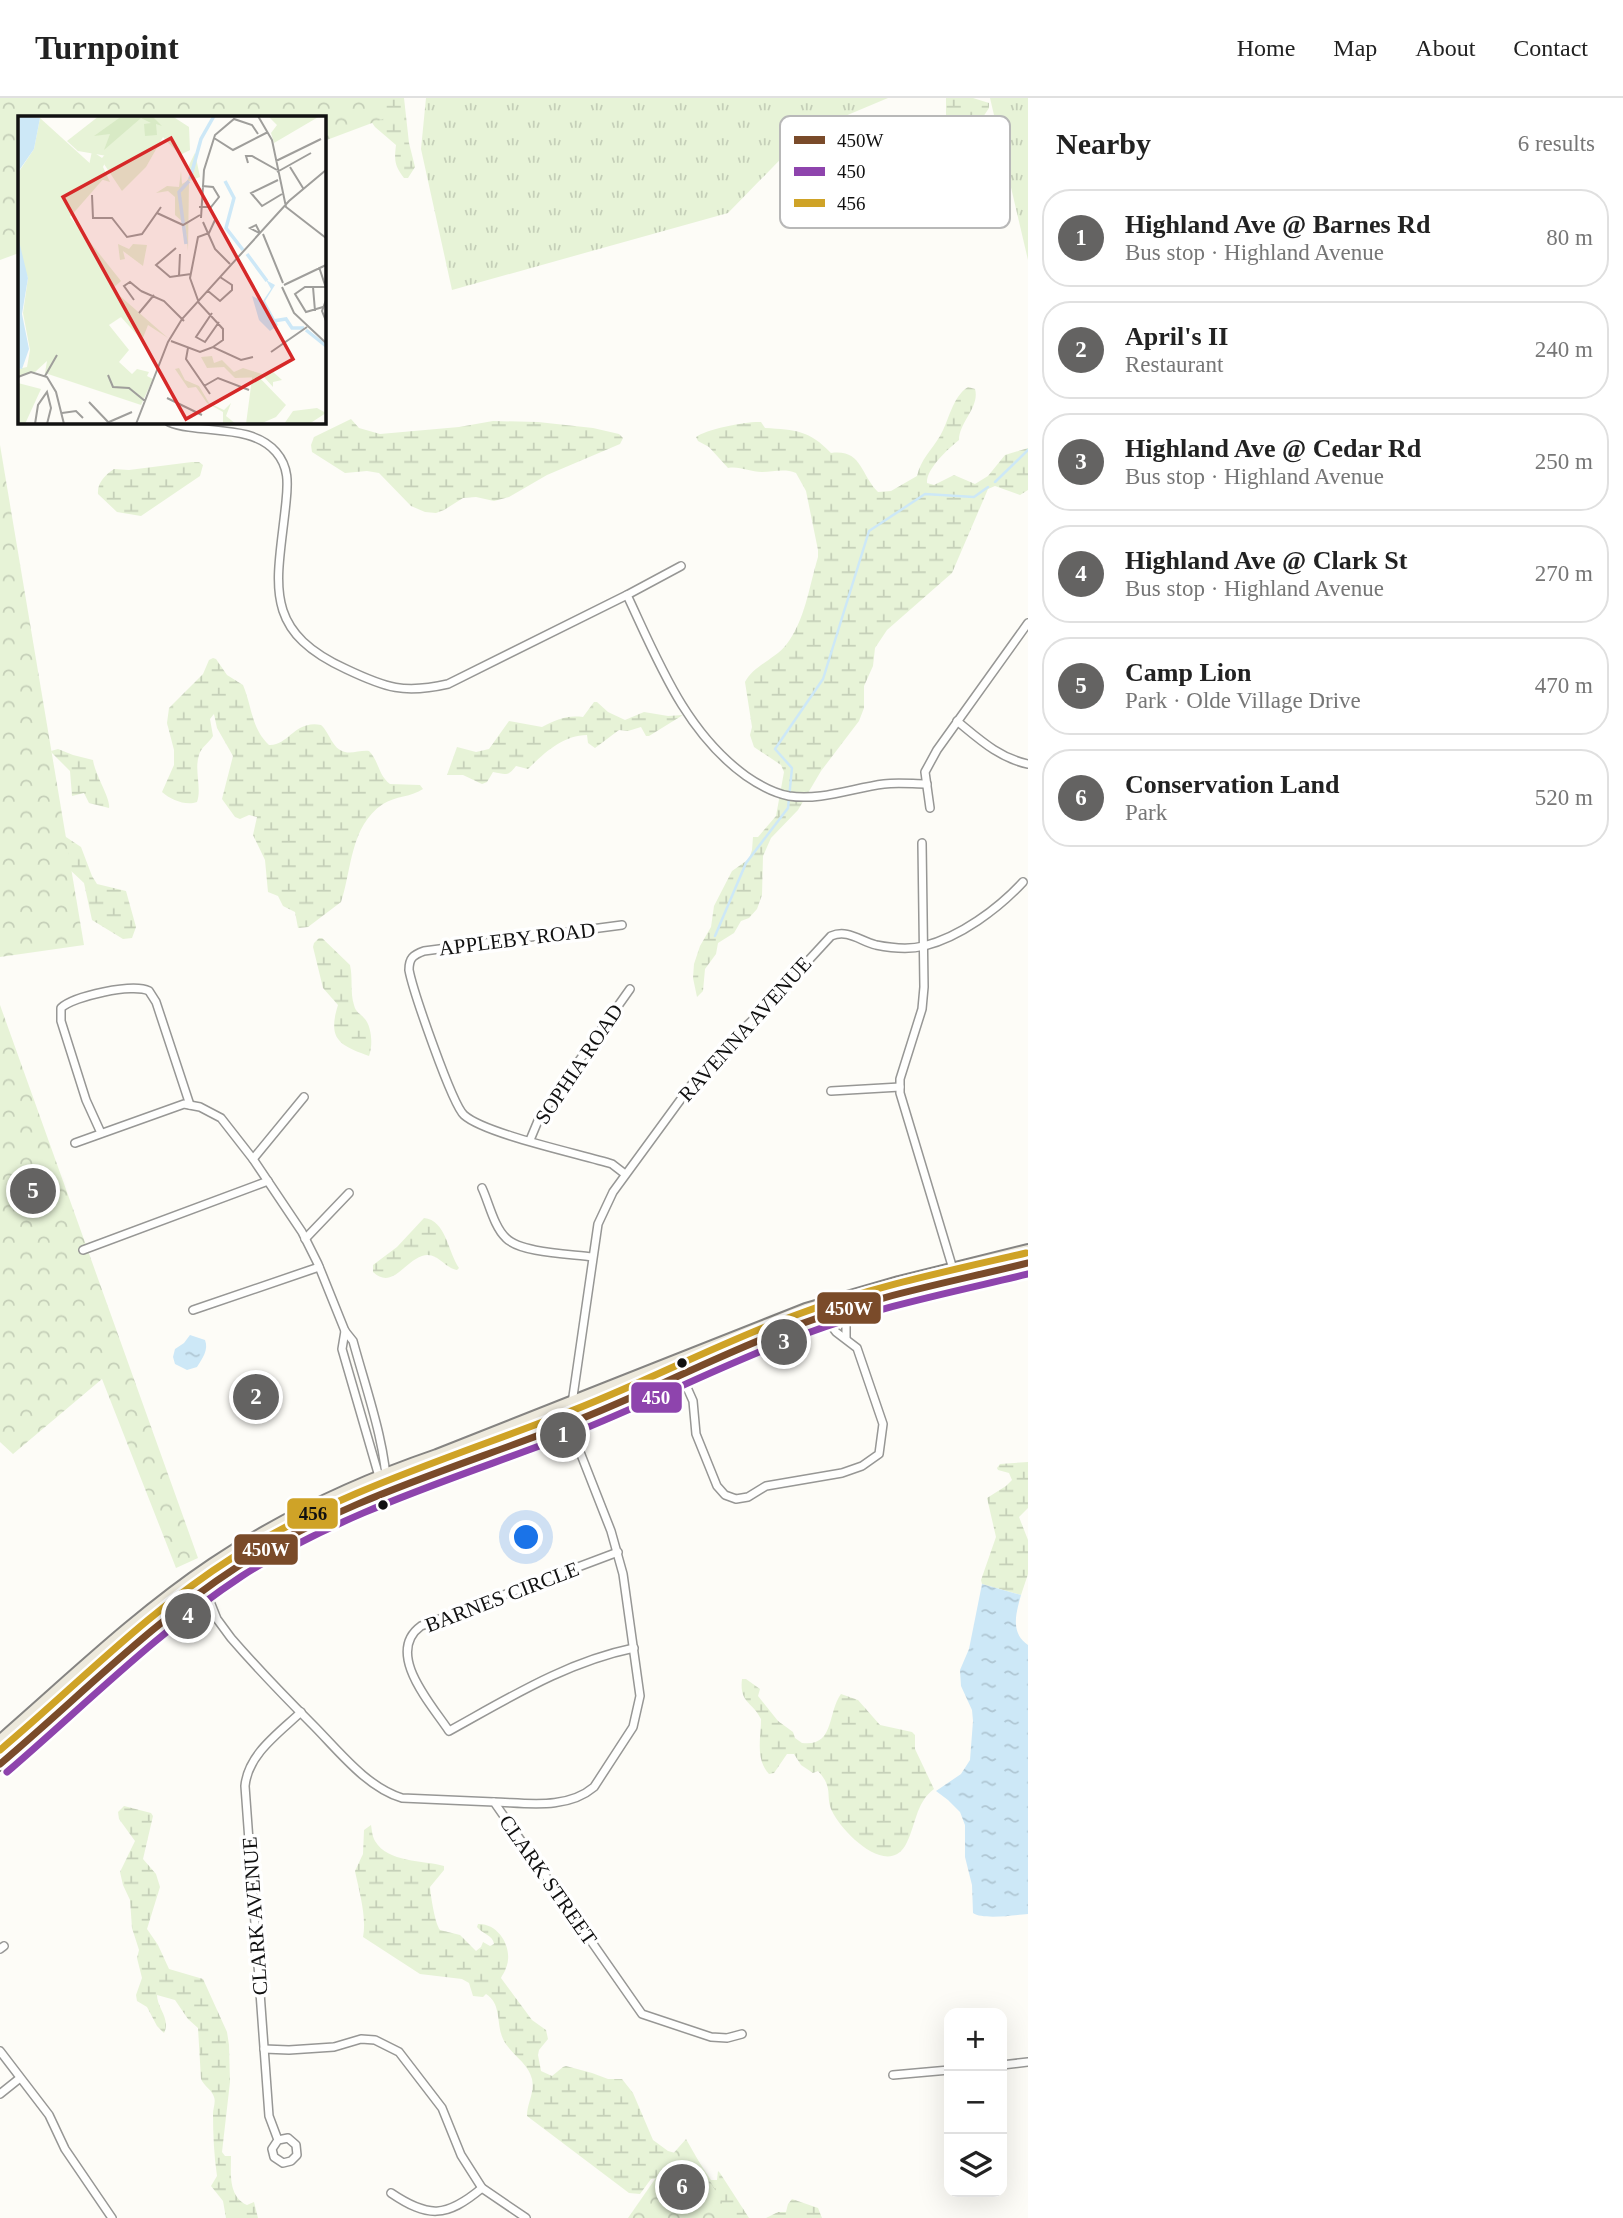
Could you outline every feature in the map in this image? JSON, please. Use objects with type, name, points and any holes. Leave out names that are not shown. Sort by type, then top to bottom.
[{"type":"main road","points":[[0,1742],[163,1601],[211,1566],[293,1516],[382,1475],[437,1456],[806,1310],[1028,1251]]},
{"type":"main road","points":[[0,1764],[154,1629],[205,1589],[279,1542],[324,1519],[569,1424],[771,1335],[846,1308],[1028,1263]]},
{"type":"street","points":[[177,424],[238,433],[275,451],[289,477],[279,575],[280,604],[287,621],[295,635],[305,644],[339,666],[382,686],[403,690],[449,684],[681,566]]},
{"type":"street","points":[[627,595],[666,678],[687,715],[719,753],[763,788],[789,796],[807,796],[887,783],[927,784]]},
{"type":"street","points":[[930,808],[925,772],[957,721],[1028,623]]},
{"type":"street","points":[[957,721],[992,749],[1015,761],[1028,764]]},
{"type":"street","points":[[922,843],[924,987],[922,1009],[900,1079],[900,1087],[908,1123],[953,1269]]},
{"type":"street","name":"RAVENNA AVENUE","points":[[569,1424],[592,1257],[602,1213],[625,1174],[708,1065],[760,1014],[831,936],[838,933],[879,945],[922,947],[962,929],[1003,901],[1023,883]]},
{"type":"street","name":"APPLEBY ROAD","points":[[530,1140],[475,1122],[462,1113],[411,980],[409,962],[413,956],[424,951],[622,925]]},
{"type":"street","points":[[101,1133],[86,1100],[61,1021],[61,1008],[81,996],[136,988],[149,990],[156,1002],[190,1105]]},
{"type":"street","name":"SOPHIA ROAD","points":[[530,1140],[540,1116],[630,989]]},
{"type":"street","points":[[831,1091],[900,1087]]},
{"type":"street","points":[[253,1159],[304,1097]]},
{"type":"street","points":[[75,1143],[177,1106],[200,1107],[221,1118],[268,1181],[320,1267],[345,1331],[353,1341],[382,1475]]},
{"type":"street","points":[[530,1140],[612,1164],[625,1174]]},
{"type":"street","points":[[83,1250],[268,1181]]},
{"type":"street","points":[[482,1188],[501,1231],[511,1242],[528,1248],[592,1257]]},
{"type":"street","points":[[305,1239],[349,1194]]},
{"type":"street","points":[[193,1310],[320,1267]]},
{"type":"street","points":[[846,1308],[846,1338]]},
{"type":"street","points":[[681,1374],[693,1401],[696,1434],[717,1486],[725,1495],[736,1499],[748,1497],[766,1486],[842,1473],[862,1466],[879,1454],[883,1424],[857,1348],[836,1332],[824,1316]]},
{"type":"street","points":[[345,1331],[342,1349],[387,1493]]},
{"type":"street","points":[[494,1802],[562,1802],[578,1798],[594,1787],[628,1736],[636,1718],[640,1696],[627,1589],[618,1552],[569,1424]]},
{"type":"street","name":"BARNES CIRCLE","points":[[618,1552],[417,1629],[408,1644],[407,1661],[449,1731],[565,1669],[634,1647]]},
{"type":"street","name":"CLARK STREET","points":[[205,1589],[226,1632],[343,1756],[377,1785],[392,1795],[416,1800],[494,1802],[642,2014],[711,2037],[727,2038],[742,2034]]},
{"type":"street","name":"CLARK AVENUE","points":[[278,2140],[269,2116],[246,1777],[248,1766],[257,1755],[301,1712]]},
{"type":"street","points":[[264,2049],[334,2048],[360,2039],[374,2040],[399,2052],[442,2108],[461,2155],[482,2188],[526,2218]]},
{"type":"street","points":[[0,2051],[49,2115],[65,2148],[112,2218]]},
{"type":"street","points":[[1007,2064],[1028,2062]]},
{"type":"street","points":[[893,2076],[944,2071]]},
{"type":"street","points":[[0,2094],[20,2078]]},
{"type":"street","points":[[391,2193],[407,2207],[422,2213],[435,2214],[452,2211],[482,2188]]},
{"type":"green space","points":[[0,98],[382,98],[388,117],[326,140],[326,116],[18,116],[18,253],[0,260]]},
{"type":"green space","points":[[355,98],[404,98],[409,143],[415,167],[408,178],[404,178],[397,167],[396,145],[375,127]]},
{"type":"green space","points":[[426,98],[888,98],[845,116],[780,116],[780,160],[728,213],[452,290],[421,149]]},
{"type":"green space","points":[[946,98],[973,98],[989,103],[984,116],[946,116]]},
{"type":"green space","points":[[990,98],[1028,98],[1028,260],[1010,183],[1010,116],[994,116]]},
{"type":"green space","points":[[968,387],[975,389],[975,402],[962,427],[959,440],[934,466],[927,483],[934,485],[954,475],[975,484],[988,476],[1005,455],[1028,448],[1028,490],[1020,495],[995,486],[988,489],[952,573],[887,630],[875,648],[873,666],[864,686],[864,708],[859,721],[821,771],[798,810],[771,838],[763,856],[762,895],[757,909],[749,918],[741,921],[734,933],[718,943],[716,954],[705,969],[703,991],[697,997],[693,978],[694,964],[711,927],[714,906],[732,871],[749,859],[753,837],[758,837],[776,816],[784,772],[781,765],[754,747],[750,735],[752,727],[745,682],[753,671],[781,650],[792,636],[806,603],[818,550],[806,491],[796,473],[728,468],[696,437],[718,428],[755,422],[761,422],[765,428],[801,433],[816,440],[831,453],[849,455],[855,459],[878,492],[891,491],[917,476],[943,430],[954,403]]},
{"type":"green space","points":[[351,419],[359,428],[380,434],[493,421],[538,422],[593,428],[619,434],[623,438],[620,444],[547,475],[509,497],[494,501],[476,497],[463,498],[436,513],[411,506],[379,473],[345,473],[312,452],[314,437]]},
{"type":"green space","points":[[0,445],[84,945],[0,957]]},
{"type":"green space","points":[[192,462],[203,465],[200,476],[141,516],[117,512],[98,494],[102,480],[114,469],[129,470]]},
{"type":"green space","points":[[213,658],[227,675],[243,685],[255,724],[269,745],[282,742],[304,726],[321,725],[341,750],[369,751],[390,784],[420,785],[423,789],[388,801],[372,813],[358,836],[341,902],[308,927],[298,928],[295,912],[283,906],[278,896],[268,892],[265,860],[253,835],[257,817],[235,817],[222,799],[233,756],[217,728],[214,714],[210,719],[213,736],[199,755],[197,802],[179,802],[162,792],[174,765],[174,750],[167,723],[169,708],[203,674],[209,660]]},
{"type":"green space","points":[[594,702],[625,720],[644,712],[668,716],[683,715],[649,736],[646,736],[641,727],[628,731],[619,730],[595,748],[588,743],[587,735],[570,738],[547,752],[528,769],[516,766],[508,773],[493,772],[487,782],[482,784],[463,775],[447,775],[457,747],[476,752],[489,749],[509,721],[542,727],[561,719],[583,717]]},
{"type":"green space","points":[[58,749],[93,760],[109,808],[89,803],[84,793],[72,796],[70,771],[51,751]]},
{"type":"green space","points":[[63,835],[81,847],[97,884],[126,891],[136,927],[132,938],[123,939],[92,920],[84,883],[68,868]]},
{"type":"green space","points":[[319,938],[350,965],[354,1005],[367,1022],[370,1031],[369,1056],[350,1048],[338,1040],[335,1034],[338,1005],[323,988],[313,947]]},
{"type":"green space","points":[[0,1005],[198,1558],[176,1568],[102,1379],[13,1454],[0,1442]]},
{"type":"green space","points":[[424,1218],[437,1224],[442,1230],[459,1268],[452,1269],[427,1255],[386,1278],[373,1272],[373,1265],[397,1247]]},
{"type":"green space","points":[[1028,1462],[1028,1508],[1019,1517],[1028,1540],[1028,1574],[1021,1595],[982,1584],[981,1580],[996,1537],[987,1498],[1012,1480],[1009,1473],[997,1468],[1000,1464]]},
{"type":"green space","points":[[742,1679],[760,1689],[758,1696],[778,1721],[802,1743],[813,1743],[825,1734],[841,1694],[858,1700],[880,1725],[915,1735],[915,1749],[934,1789],[923,1801],[909,1839],[897,1854],[876,1854],[854,1839],[832,1811],[828,1787],[823,1777],[818,1771],[813,1773],[801,1765],[794,1754],[787,1754],[774,1773],[769,1774],[760,1755],[761,1719],[745,1698]]},
{"type":"green space","points":[[124,1806],[151,1813],[153,1816],[143,1859],[156,1874],[160,1887],[147,1929],[169,1969],[203,1979],[227,2032],[230,2082],[222,2152],[225,2156],[231,2156],[232,2184],[236,2196],[247,2205],[254,2202],[258,2218],[226,2218],[223,2201],[211,2186],[217,2176],[213,2129],[215,2099],[201,2079],[198,2028],[175,2000],[157,1995],[166,2023],[164,2033],[147,2007],[137,2001],[136,1995],[142,1978],[137,1958],[139,1950],[132,1928],[130,1900],[120,1872],[135,1841],[119,1819],[118,1812]]},
{"type":"green space","points":[[371,1825],[375,1841],[388,1853],[406,1860],[444,1866],[444,1870],[430,1887],[440,1930],[460,1935],[476,1951],[483,1942],[490,1946],[494,1944],[492,1939],[477,1927],[478,1924],[492,1928],[503,1938],[508,1961],[501,1978],[532,2020],[546,2030],[548,2039],[538,2055],[541,2071],[552,2076],[566,2066],[608,2079],[622,2079],[633,2093],[653,2140],[668,2151],[697,2159],[711,2180],[717,2180],[718,2171],[749,2218],[716,2218],[659,2178],[651,2179],[640,2194],[629,2193],[527,2116],[532,2079],[527,2068],[503,2039],[497,2009],[491,1998],[486,1994],[483,1997],[473,1996],[469,1983],[462,1979],[420,1974],[363,1937],[363,1913],[355,1871],[363,1854],[364,1830]]},
{"type":"green space","points":[[686,2139],[731,2218],[628,2218],[671,2156]]},
{"type":"green space","points":[[792,2199],[818,2208],[822,2218],[766,2218],[778,2212],[786,2212]]},
{"type":"water","points":[[190,1335],[205,1340],[206,1347],[197,1367],[187,1370],[175,1364],[173,1357],[175,1349]]},
{"type":"water","points":[[982,1584],[1021,1595],[1016,1622],[1019,1635],[1028,1645],[1028,1914],[991,1917],[973,1913],[972,1885],[965,1857],[965,1825],[960,1812],[936,1791],[961,1774],[970,1760],[972,1710],[961,1686],[960,1670],[969,1649]]},
{"type":"waterway","points":[[995,482],[1028,450]]},
{"type":"waterway","points":[[715,936],[746,863],[788,808],[792,768],[775,749],[823,679],[869,531],[925,494],[974,497],[988,487]]},
{"type":"transit line","name":"456","points":[[0,1750],[113,1650],[201,1579],[232,1558],[311,1514],[393,1478],[591,1403],[796,1315],[881,1288],[1026,1253]]},
{"type":"transit line","name":"450W","points":[[0,1764],[116,1662],[205,1589],[237,1567],[316,1523],[399,1487],[597,1412],[798,1325],[883,1298],[1028,1263]]},
{"type":"transit line","name":"450","points":[[7,1772],[180,1621],[242,1576],[320,1532],[403,1497],[571,1434],[832,1324],[1028,1274]]},
{"type":"place","name":"Camp Lion","points":[[33,1191]]},
{"type":"place","name":"Highland Ave @ Cedar Rd","points":[[784,1342]]},
{"type":"place","name":"April's II","points":[[256,1397]]},
{"type":"place","name":"Highland Ave @ Barnes Rd","points":[[563,1435]]},
{"type":"place","name":"Highland Ave @ Clark St","points":[[188,1616]]},
{"type":"place","name":"Conservation Land","points":[[682,2187]]}]
